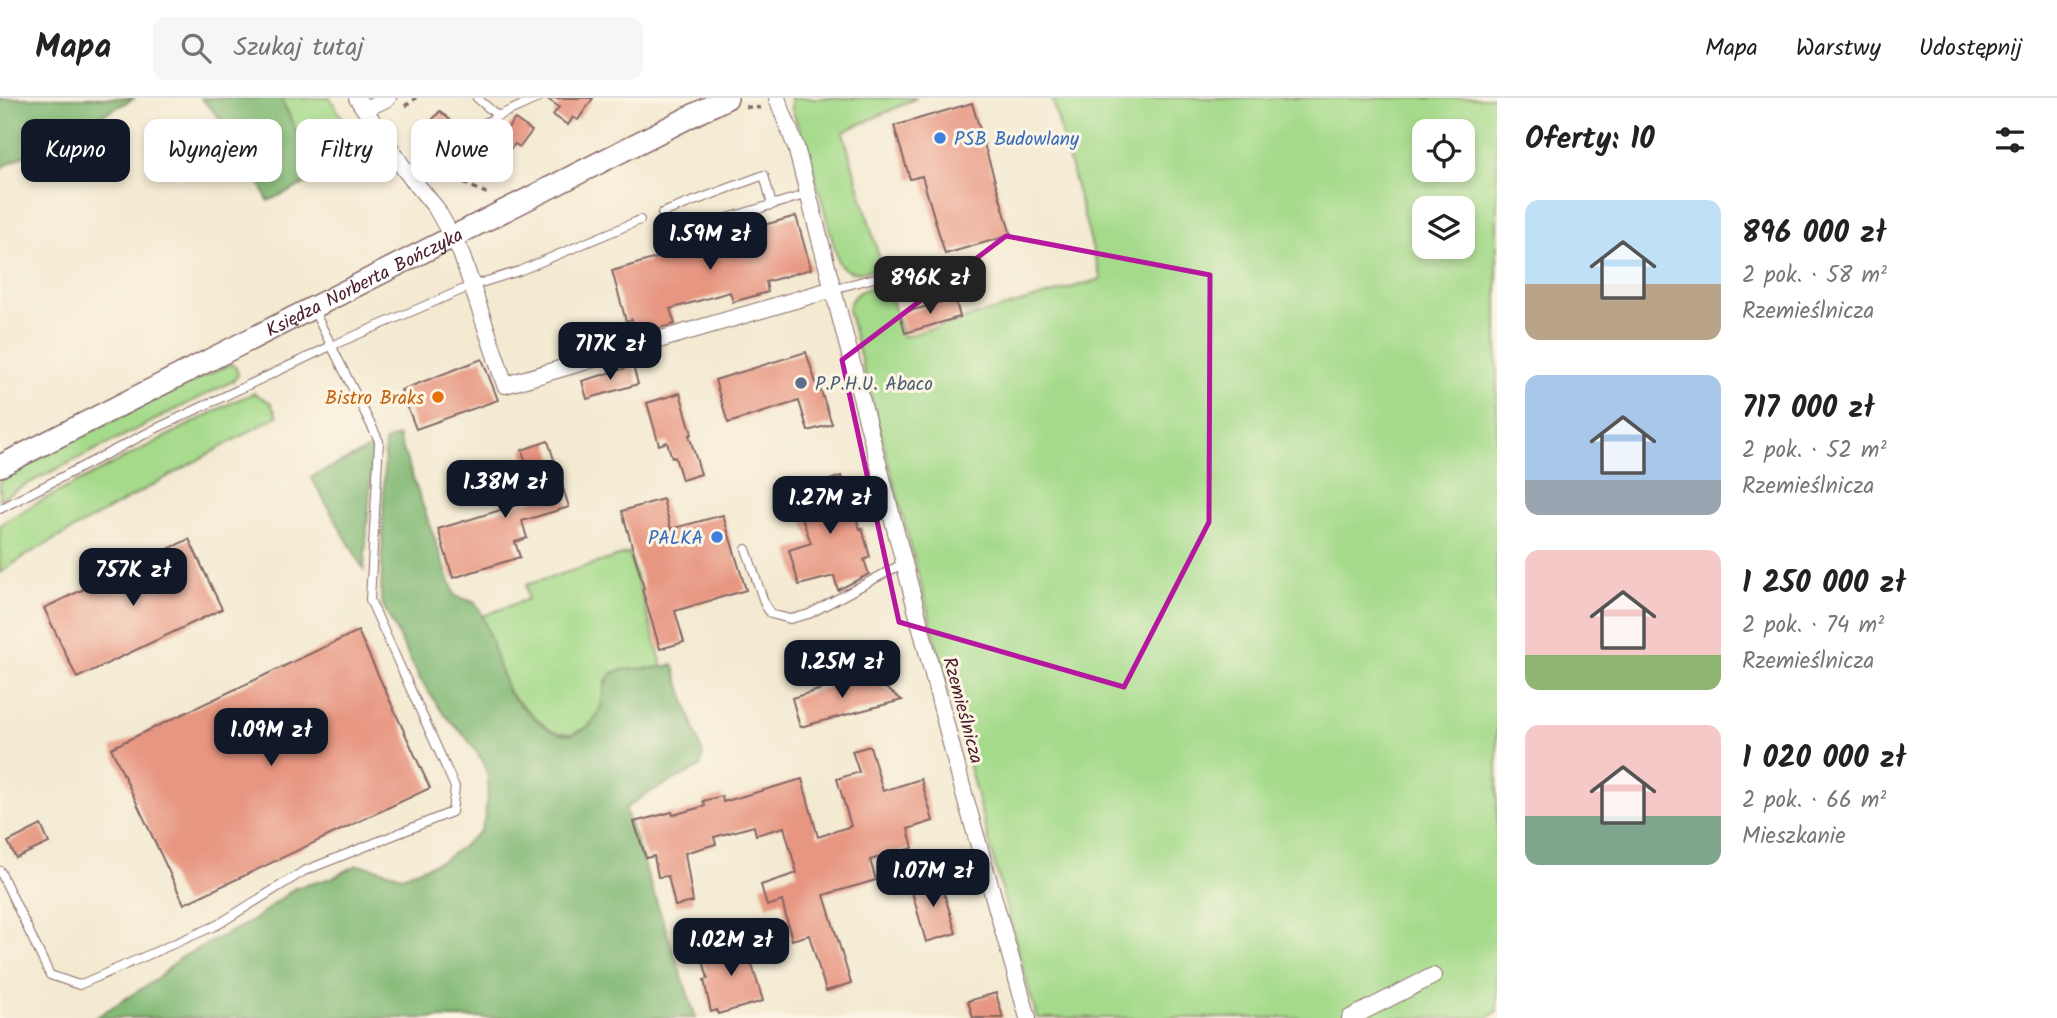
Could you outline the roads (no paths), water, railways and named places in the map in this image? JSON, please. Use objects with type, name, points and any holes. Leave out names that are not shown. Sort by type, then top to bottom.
[{"type":"street","name":"Księdza Norberta Bończyka","points":[[0,466],[727,98]]},
{"type":"street","name":"Rzemieślnicza","points":[[777,98],[796,147],[964,790],[1028,1018]]},
{"type":"street","points":[[361,104],[394,103]]},
{"type":"street","points":[[361,104],[453,236],[505,385],[833,289]]},
{"type":"street","points":[[1350,1018],[1433,976]]},
{"type":"lane","points":[[477,98],[498,116]]},
{"type":"lane","points":[[492,119],[538,98]]},
{"type":"lane","points":[[772,205],[764,175],[662,213],[671,235],[772,205],[808,194]]},
{"type":"lane","points":[[0,509],[155,429],[331,346],[471,286],[519,271],[640,220]]},
{"type":"lane","points":[[833,289],[919,266]]},
{"type":"lane","points":[[0,871],[50,975],[79,985],[217,925],[304,871],[452,812],[455,788],[370,600],[379,441],[312,308]]},
{"type":"lane","points":[[746,549],[765,605],[771,614],[790,619],[809,614],[904,563]]},
{"type":"place","name":"PSB Budowlany","points":[[940,138]]},
{"type":"place","name":"P.P.H.U. Abaco","points":[[801,383]]},
{"type":"place","name":"Bistro Braks","points":[[438,397]]},
{"type":"place","name":"PALKA","points":[[717,537]]}]
